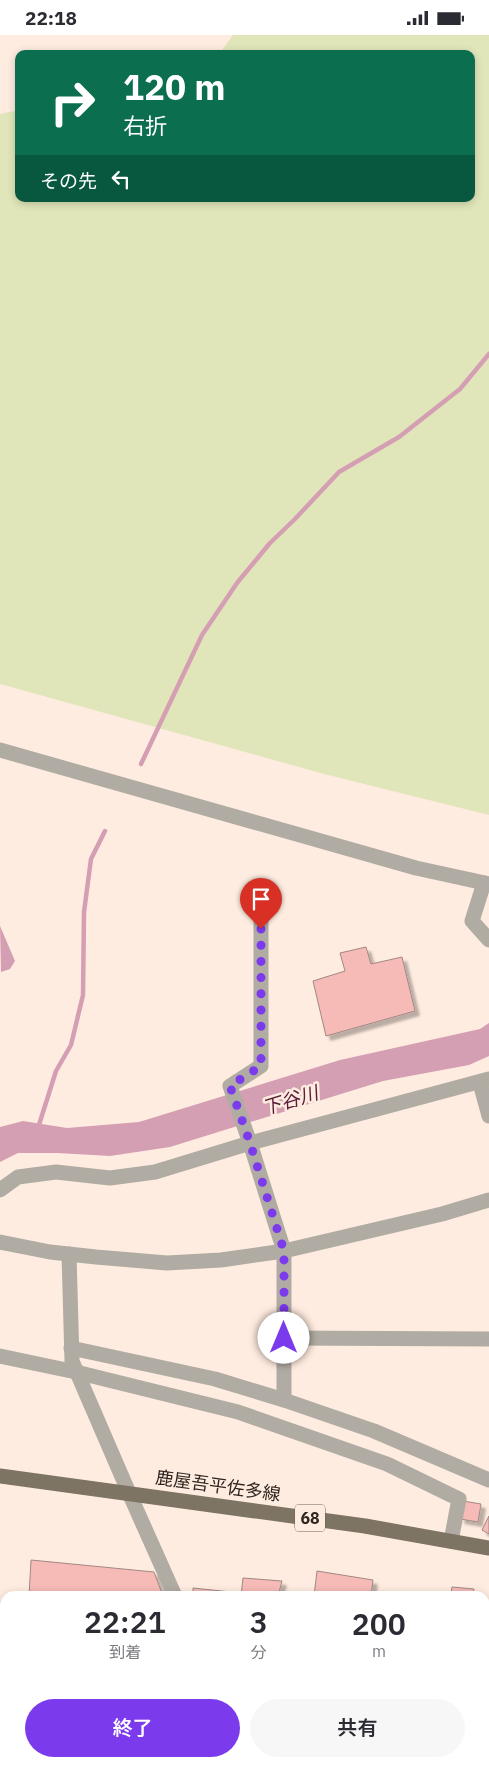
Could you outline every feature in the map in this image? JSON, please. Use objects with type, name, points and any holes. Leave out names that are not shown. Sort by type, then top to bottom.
[{"type":"main road","name":"鹿屋吾平佐多線","points":[[0,1476],[365,1526],[489,1548]]},
{"type":"street","points":[[0,750],[416,868],[487,883],[472,921],[489,940]]},
{"type":"street","points":[[261,913],[261,1066],[230,1086],[284,1251],[284,1400]]},
{"type":"street","points":[[0,1190],[18,1177],[56,1172],[110,1178],[155,1172],[250,1143],[485,1081],[489,1116]]},
{"type":"street","points":[[0,1242],[69,1254],[167,1263],[221,1260],[284,1251],[442,1214],[489,1200]]},
{"type":"street","points":[[69,1254],[72,1361],[173,1591]]},
{"type":"street","points":[[284,1338],[489,1339]]},
{"type":"street","points":[[71,1349],[215,1379],[284,1400],[374,1431],[488,1478]]},
{"type":"street","points":[[0,1356],[76,1372],[238,1412],[387,1464],[459,1499],[451,1541]]},
{"type":"green space","points":[[233,35],[489,35],[489,815],[324,774],[0,684],[0,114],[15,111],[15,202],[475,202],[475,50],[222,50]]},
{"type":"water","points":[[0,926],[15,961],[10,969],[1,972]]},
{"type":"water","name":"下谷川","points":[[489,1023],[489,1056],[469,1065],[383,1081],[170,1147],[110,1156],[18,1153],[0,1162],[0,1127],[23,1121],[67,1128],[139,1122],[340,1060],[480,1029]]},
{"type":"building","points":[[366,947],[371,964],[402,957],[415,1011],[326,1036],[313,981],[345,971],[340,953]]},
{"type":"building","points":[[463,1501],[481,1504],[478,1522],[460,1519]]},
{"type":"building","points":[[489,1516],[489,1534],[482,1530]]},
{"type":"building","points":[[31,1560],[154,1572],[161,1591],[29,1591]]},
{"type":"building","points":[[317,1571],[373,1580],[372,1591],[315,1591]]},
{"type":"building","points":[[243,1578],[282,1581],[279,1591],[242,1591]]},
{"type":"building","points":[[452,1587],[474,1589],[474,1591],[451,1591]]},
{"type":"building","points":[[193,1588],[222,1591],[193,1591]]},
{"type":"waterway","points":[[141,764],[202,635],[237,583],[270,543],[339,472],[399,437],[460,389],[489,354]]},
{"type":"waterway","points":[[38,1128],[56,1071],[71,1045],[83,995],[84,912],[91,859],[105,831]]},
{"type":"route","points":[[261,929],[261,1066],[230,1086],[284,1251],[284,1338]]}]
